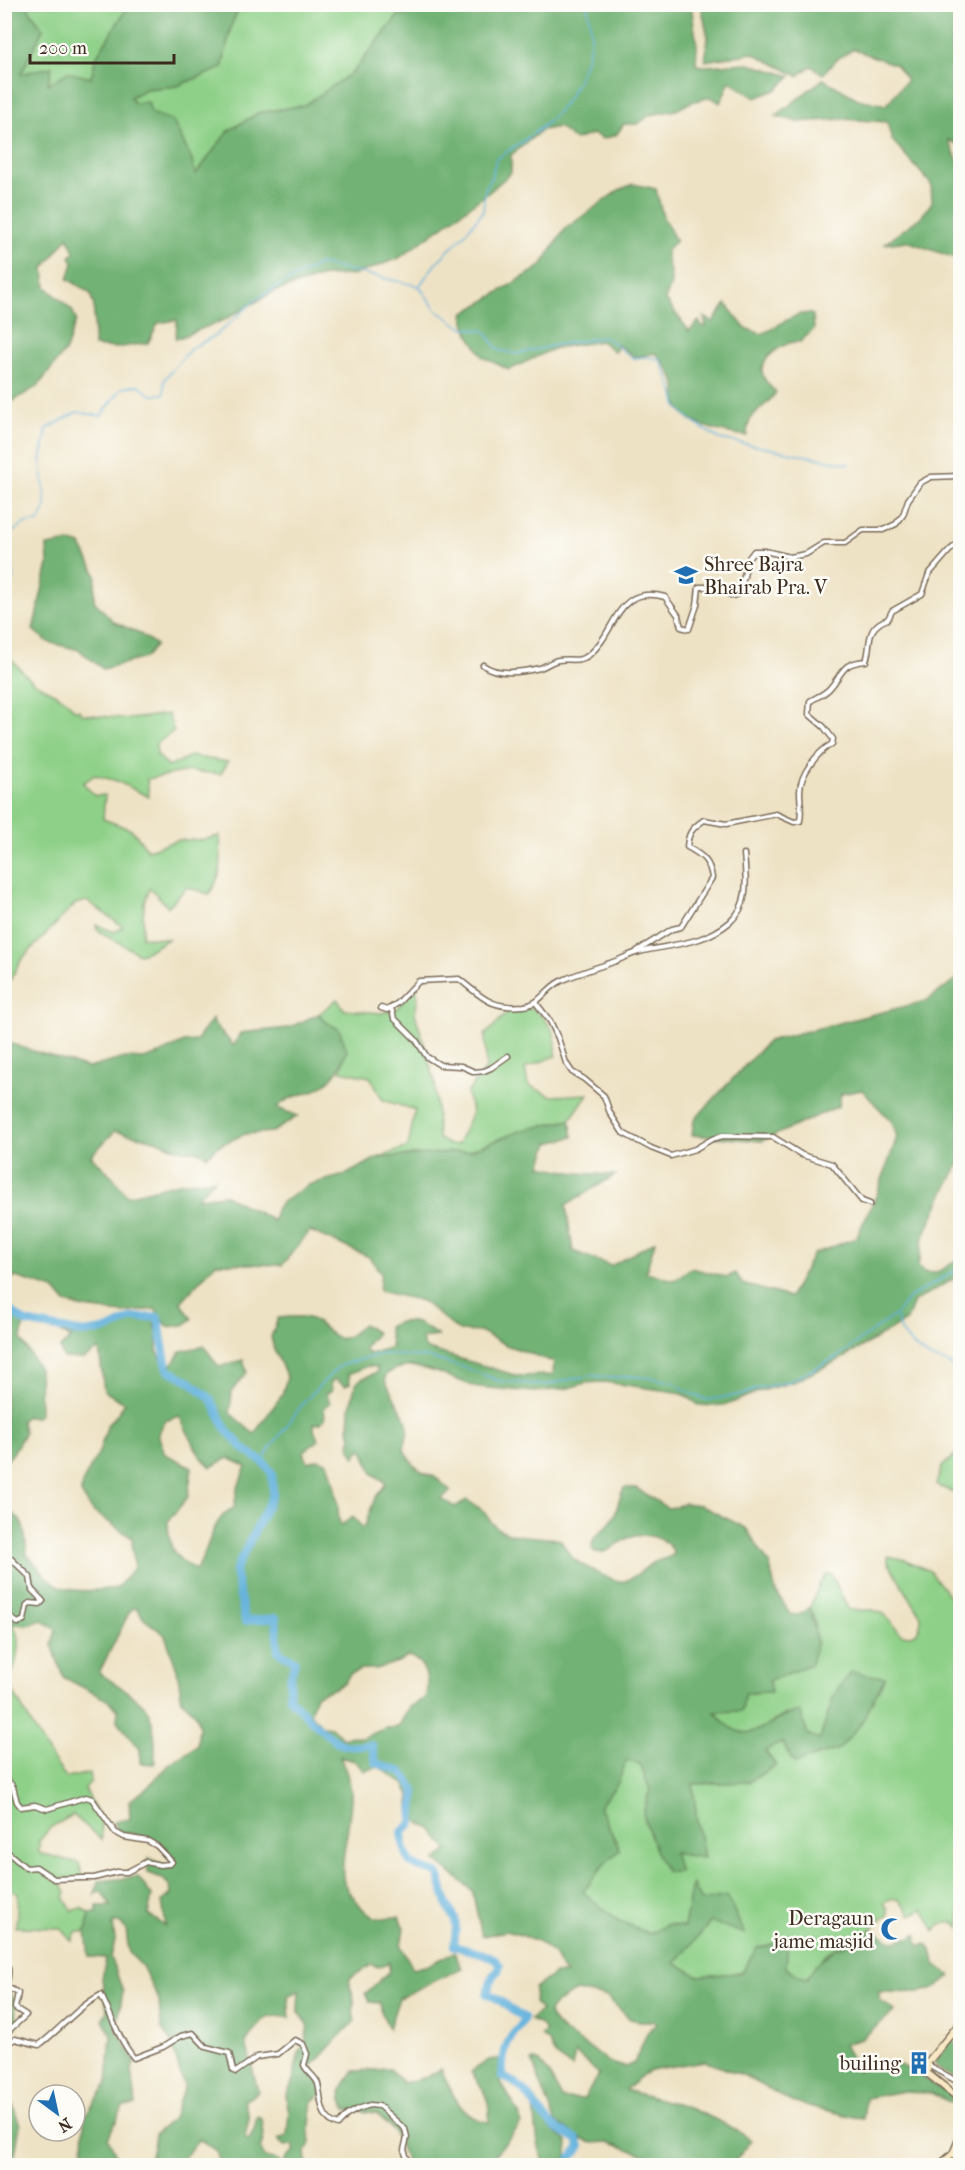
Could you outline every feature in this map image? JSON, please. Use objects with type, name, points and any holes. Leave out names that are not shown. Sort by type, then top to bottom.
[{"type":"main road","points":[[960,2023],[928,2062],[927,2073],[957,2097],[960,2104]]},
{"type":"main road","points":[[938,2166],[953,2154],[960,2137]]},
{"type":"street","points":[[483,665],[489,670],[502,672],[541,668],[558,660],[572,661],[586,657],[603,641],[617,612],[638,595],[649,593],[665,597],[678,615],[681,627],[689,629],[697,605],[699,587],[712,587],[733,596],[740,593],[748,559],[754,551],[765,551],[790,557],[806,554],[824,543],[845,543],[863,530],[883,530],[896,524],[920,483],[931,477],[960,476]]},
{"type":"street","points":[[638,952],[672,929],[681,927],[712,878],[711,867],[704,856],[687,847],[687,839],[692,828],[704,820],[726,824],[776,814],[794,822],[800,821],[803,809],[800,791],[802,777],[821,752],[832,744],[833,739],[824,727],[809,714],[810,701],[830,688],[852,662],[866,661],[867,645],[873,629],[888,619],[892,611],[922,594],[929,574],[960,542],[960,536]]},
{"type":"street","points":[[381,1008],[387,1010],[391,1008],[419,981],[459,979],[490,1004],[519,1006],[536,1003],[560,981],[638,952],[680,945],[704,938],[731,922],[745,900],[747,888],[744,854]]},
{"type":"street","points":[[536,1003],[550,1020],[566,1063],[572,1072],[604,1096],[610,1113],[626,1136],[671,1156],[695,1149],[712,1139],[723,1136],[773,1137],[802,1155],[832,1164],[862,1201],[870,1204]]},
{"type":"street","points":[[391,1008],[394,1018],[416,1040],[427,1057],[440,1065],[461,1066],[475,1072],[484,1071],[508,1056]]},
{"type":"street","points":[[4,1552],[30,1577],[32,1590],[43,1601],[40,1604],[27,1605],[24,1620],[18,1623],[8,1616],[4,1617]]},
{"type":"street","points":[[4,1775],[13,1787],[21,1808],[35,1805],[47,1809],[86,1797],[92,1799],[115,1832],[124,1837],[148,1841],[157,1846],[172,1862],[160,1865],[146,1863],[127,1872],[94,1878],[54,1879],[36,1867],[26,1868],[4,1849]]},
{"type":"street","points":[[4,1969],[8,1968],[9,1973],[7,1987],[18,1993],[15,2008],[26,2015],[4,2034]]},
{"type":"street","points":[[4,2045],[15,2039],[39,2045],[89,2001],[101,1995],[116,2029],[134,2058],[163,2047],[181,2036],[194,2033],[206,2047],[229,2053],[233,2070],[236,2072],[257,2057],[278,2054],[295,2040],[303,2044],[307,2054],[304,2065],[318,2083],[318,2093],[325,2115],[339,2125],[347,2115],[358,2109],[370,2105],[379,2106],[405,2129],[407,2137],[404,2150],[410,2166]]},
{"type":"street","points":[[928,2065],[960,2083]]},
{"type":"green space","points":[[4,5],[28,5],[43,29],[21,74],[52,67],[48,84],[68,72],[91,78],[96,57],[129,5],[240,5],[231,26],[222,68],[177,86],[146,89],[130,97],[134,103],[148,102],[151,113],[173,121],[196,174],[228,131],[258,113],[305,105],[353,72],[398,16],[437,5],[691,5],[697,45],[696,65],[746,63],[791,76],[776,90],[755,98],[730,81],[720,103],[711,97],[691,102],[676,110],[650,115],[638,124],[624,124],[616,135],[603,139],[593,134],[575,140],[558,127],[542,130],[511,155],[511,173],[488,193],[399,258],[354,275],[324,276],[273,292],[226,319],[176,339],[177,320],[158,323],[148,343],[115,348],[94,346],[94,306],[90,293],[68,279],[73,263],[70,257],[74,252],[68,237],[44,268],[46,287],[72,310],[76,320],[66,350],[38,386],[5,406]]},
{"type":"green space","points":[[28,5],[129,5],[96,57],[91,78],[48,84],[51,67],[21,74],[43,29]]},
{"type":"green space","points":[[240,5],[437,5],[398,16],[353,72],[305,105],[258,113],[228,131],[196,175],[191,158],[173,121],[144,109],[130,97],[146,89],[177,86],[222,68],[231,26]]},
{"type":"green space","points":[[701,5],[960,5],[960,145],[948,140],[960,165],[960,260],[907,241],[884,244],[922,216],[932,202],[931,184],[892,140],[887,122],[843,119],[798,122],[776,116],[823,79],[858,99],[886,105],[907,80],[896,65],[853,49],[837,59],[823,74],[811,66],[798,76],[753,53],[705,61],[708,37]]},
{"type":"green space","points":[[633,184],[656,189],[663,217],[676,241],[670,246],[666,255],[671,281],[665,299],[689,331],[699,321],[701,326],[706,327],[704,317],[713,322],[726,304],[745,328],[761,334],[800,314],[813,315],[814,329],[800,342],[789,343],[777,349],[764,363],[762,372],[764,378],[776,392],[753,415],[747,436],[707,427],[688,418],[677,403],[673,377],[656,353],[635,357],[618,345],[615,352],[601,341],[555,348],[509,370],[483,357],[469,335],[463,314],[540,267],[565,229],[619,190]]},
{"type":"green space","points":[[70,542],[81,545],[96,575],[94,601],[114,622],[137,632],[156,645],[145,658],[103,669],[79,650],[48,642],[33,630],[48,564],[47,546]]},
{"type":"green space","points":[[9,657],[30,679],[61,697],[74,710],[79,710],[82,714],[130,719],[168,714],[174,731],[156,744],[157,755],[169,767],[190,756],[228,762],[221,774],[189,771],[147,779],[149,797],[117,781],[95,775],[83,783],[95,796],[105,795],[103,819],[132,830],[148,850],[178,840],[201,840],[220,836],[221,853],[217,880],[209,894],[187,887],[168,907],[150,888],[144,903],[142,937],[168,939],[139,954],[97,930],[96,925],[115,932],[123,927],[87,901],[75,904],[22,959],[5,989],[4,658]]},
{"type":"green space","points":[[960,977],[960,1163],[923,1238],[918,1266],[923,1271],[933,1273],[945,1268],[960,1257],[960,1275],[914,1302],[907,1320],[843,1358],[793,1382],[760,1391],[729,1404],[699,1405],[676,1392],[604,1382],[535,1392],[473,1386],[437,1372],[411,1366],[395,1369],[386,1375],[385,1380],[407,1422],[408,1430],[404,1450],[422,1472],[435,1477],[451,1491],[441,1499],[455,1507],[467,1500],[483,1511],[496,1527],[506,1532],[561,1540],[575,1559],[606,1577],[625,1581],[653,1563],[674,1554],[667,1543],[661,1539],[641,1535],[628,1538],[603,1552],[593,1551],[593,1541],[612,1520],[624,1488],[636,1488],[667,1508],[683,1503],[700,1505],[746,1528],[770,1565],[775,1590],[790,1614],[799,1615],[810,1607],[817,1642],[811,1664],[769,1681],[771,1692],[745,1693],[742,1711],[715,1712],[727,1725],[737,1731],[747,1733],[756,1731],[800,1711],[808,1735],[820,1739],[835,1693],[851,1672],[885,1677],[861,1724],[839,1749],[794,1763],[782,1742],[765,1751],[776,1765],[749,1782],[693,1784],[704,1858],[673,1853],[680,1872],[666,1872],[655,1850],[643,1814],[650,1790],[640,1764],[626,1761],[618,1783],[599,1807],[620,1850],[605,1863],[583,1892],[617,1920],[650,1934],[668,1924],[684,1927],[692,1884],[701,1901],[727,1896],[745,1934],[711,1922],[675,1963],[698,1976],[742,1973],[757,1948],[788,1940],[786,1968],[806,1980],[815,1965],[836,1948],[858,1942],[873,1930],[893,1941],[910,1938],[916,1934],[919,1937],[916,1939],[920,1946],[927,1944],[933,1953],[935,1964],[951,1976],[926,1991],[878,1992],[881,2001],[895,2011],[861,2039],[844,2044],[857,2071],[880,2063],[907,2068],[946,2092],[960,2107],[931,2093],[898,2092],[866,2098],[863,2119],[792,2102],[745,2076],[704,2061],[650,2070],[625,2090],[691,2109],[721,2122],[752,2140],[732,2165],[647,2165],[648,2156],[608,2142],[593,2143],[583,2140],[556,2123],[532,2061],[539,2061],[563,2099],[584,2099],[599,2074],[575,2053],[572,2067],[561,2060],[549,2042],[541,2036],[546,2031],[541,2025],[530,2020],[541,2010],[534,2003],[535,1988],[555,1974],[566,1974],[555,1955],[536,1940],[507,1931],[482,1936],[472,1890],[435,1860],[448,1850],[431,1829],[418,1822],[409,1804],[410,1795],[404,1784],[379,1767],[364,1771],[355,1761],[340,1757],[351,1792],[343,1866],[346,1888],[368,1914],[377,1918],[400,1916],[404,1928],[401,1946],[413,1969],[429,1965],[454,1952],[462,1968],[399,1998],[389,2028],[382,2014],[380,2003],[370,2002],[365,1994],[389,1972],[389,1962],[378,1967],[371,1965],[350,1978],[355,2021],[308,2070],[317,2078],[324,2092],[313,2100],[310,2143],[306,2152],[310,2165],[282,2165],[294,2151],[294,2145],[284,2146],[278,2140],[287,2135],[289,2113],[286,2096],[292,2083],[299,2053],[305,2044],[308,2024],[298,2011],[299,1990],[288,1997],[290,2018],[274,2016],[264,2020],[246,2042],[258,2092],[244,2101],[249,2118],[245,2137],[248,2140],[254,2130],[257,2116],[262,2120],[264,2135],[261,2149],[265,2157],[279,2160],[277,2165],[220,2165],[216,2150],[199,2139],[178,2165],[129,2165],[87,2165],[83,2156],[83,2143],[87,2143],[87,2114],[107,2084],[111,2035],[103,2019],[107,2010],[102,1979],[106,1958],[89,1957],[86,1932],[90,1913],[97,1913],[97,1906],[111,1906],[101,1891],[95,1895],[98,1881],[138,1877],[152,1896],[148,1915],[166,1926],[162,1902],[171,1894],[170,1886],[162,1878],[147,1873],[149,1858],[172,1868],[174,1858],[155,1839],[118,1831],[114,1822],[130,1819],[129,1801],[147,1788],[170,1764],[197,1746],[199,1726],[196,1714],[182,1701],[177,1670],[165,1635],[144,1619],[136,1607],[130,1611],[99,1673],[145,1706],[154,1730],[155,1764],[141,1763],[140,1749],[117,1721],[118,1710],[107,1700],[63,1677],[52,1644],[56,1630],[42,1620],[27,1625],[13,1624],[12,1616],[5,1615],[5,1511],[17,1517],[24,1528],[27,1555],[46,1576],[65,1588],[91,1591],[117,1588],[134,1568],[132,1538],[91,1510],[81,1493],[82,1483],[99,1452],[108,1424],[125,1403],[104,1391],[99,1349],[83,1359],[63,1358],[60,1348],[71,1338],[61,1333],[74,1336],[110,1329],[132,1318],[153,1320],[158,1334],[157,1351],[168,1370],[181,1351],[204,1346],[219,1367],[243,1360],[247,1372],[232,1391],[230,1413],[254,1434],[282,1395],[287,1377],[274,1350],[271,1337],[278,1318],[311,1319],[340,1339],[353,1333],[363,1324],[377,1333],[364,1348],[369,1354],[392,1347],[388,1327],[402,1322],[415,1322],[438,1336],[422,1338],[424,1348],[518,1376],[553,1375],[554,1362],[506,1345],[481,1332],[459,1331],[422,1301],[379,1291],[381,1273],[369,1257],[310,1231],[282,1265],[216,1263],[181,1302],[192,1319],[184,1325],[168,1327],[155,1309],[123,1313],[84,1308],[66,1303],[54,1289],[16,1277],[5,1280],[4,1043],[88,1068],[125,1058],[144,1059],[184,1042],[196,1041],[213,1018],[214,1024],[234,1046],[240,1033],[288,1028],[319,1014],[326,1022],[339,1029],[347,1050],[345,1056],[336,1073],[327,1083],[290,1099],[277,1108],[298,1116],[273,1132],[245,1134],[220,1145],[207,1156],[201,1152],[178,1149],[155,1140],[115,1131],[91,1156],[113,1177],[127,1196],[178,1183],[215,1179],[197,1198],[225,1195],[274,1221],[275,1210],[281,1203],[308,1185],[345,1175],[377,1158],[468,1151],[523,1130],[570,1120],[573,1137],[549,1143],[541,1166],[576,1173],[615,1175],[566,1205],[573,1251],[611,1266],[655,1241],[646,1272],[674,1280],[691,1268],[727,1277],[736,1273],[742,1284],[790,1297],[813,1254],[856,1238],[877,1194],[897,1137],[892,1122],[862,1090],[841,1094],[839,1106],[762,1141],[692,1135],[694,1120],[768,1041],[926,1001]],"holes":[[[368,1366],[376,1367],[378,1372],[361,1379],[355,1385],[350,1408],[350,1449],[355,1457],[362,1448],[373,1474],[384,1481],[385,1485],[375,1498],[365,1525],[362,1527],[353,1517],[341,1525],[328,1463],[319,1459],[308,1462],[303,1452],[319,1440],[314,1424],[321,1423],[325,1418],[324,1408],[330,1403],[326,1393],[332,1391],[331,1382],[335,1379],[345,1386],[350,1383],[349,1374]],[[179,1416],[200,1456],[211,1467],[228,1458],[246,1466],[237,1490],[234,1508],[226,1513],[215,1527],[196,1570],[177,1556],[169,1538],[168,1521],[188,1497],[192,1467],[165,1454],[158,1434],[165,1421]],[[408,1656],[423,1667],[427,1685],[425,1698],[409,1707],[399,1726],[386,1728],[362,1738],[352,1736],[343,1739],[331,1727],[322,1726],[310,1713],[316,1695],[337,1687],[345,1682],[350,1674],[361,1669],[375,1669],[398,1662]],[[113,1923],[121,1923],[126,1930],[129,1953],[142,1966],[159,2000],[161,2027],[172,2044],[184,2086],[173,2118],[155,2134],[152,2153],[148,2160],[129,2165],[116,2155],[108,2138],[123,2107],[136,2105],[132,2069],[135,2061],[116,2029],[123,1992],[111,1957],[115,1941]],[[577,1991],[607,1997],[630,2019],[657,2023],[647,2033],[634,2063],[625,2067],[609,2062],[556,2024],[549,2012],[558,2002]]]},
{"type":"green space","points":[[416,986],[418,998],[415,1013],[435,1082],[438,1138],[449,1145],[458,1144],[472,1112],[467,1093],[486,1068],[485,1035],[509,1011],[532,1008],[552,1028],[556,1040],[556,1056],[525,1068],[528,1085],[551,1096],[588,1094],[570,1120],[523,1130],[468,1151],[377,1158],[408,1147],[415,1110],[383,1100],[370,1077],[340,1071],[347,1050],[339,1030],[326,1022],[319,1014],[337,999],[345,1010],[381,1013],[397,1009]]},
{"type":"green space","points":[[14,1315],[24,1324],[21,1339],[39,1369],[40,1414],[36,1417],[25,1417],[21,1421],[25,1432],[5,1463],[5,1326]]},
{"type":"green space","points":[[960,1450],[960,1494],[936,1484],[942,1467]]},
{"type":"green space","points":[[888,1556],[906,1560],[930,1571],[950,1597],[955,1599],[960,1596],[960,1928],[948,1922],[935,1931],[923,1909],[911,1915],[900,1901],[893,1899],[884,1904],[888,1909],[888,1916],[884,1917],[858,1942],[838,1947],[828,1953],[806,1980],[786,1968],[787,1941],[757,1948],[742,1973],[698,1976],[675,1963],[711,1922],[745,1933],[701,1901],[693,1885],[684,1927],[668,1924],[650,1934],[617,1920],[583,1892],[605,1863],[620,1850],[599,1807],[618,1783],[626,1760],[640,1764],[650,1790],[643,1814],[680,1871],[672,1853],[704,1857],[693,1784],[749,1782],[776,1765],[764,1751],[782,1741],[794,1762],[839,1749],[835,1693],[820,1739],[808,1735],[786,1714],[752,1734],[731,1730],[715,1712],[745,1693],[771,1692],[769,1681],[811,1664],[815,1623],[810,1607],[826,1574],[831,1574],[849,1610],[873,1610],[884,1614],[902,1635],[915,1634],[920,1625],[921,1616],[888,1562]]},
{"type":"green space","points":[[4,1620],[8,1620],[14,1626],[18,1642],[17,1659],[8,1684],[43,1745],[67,1778],[90,1773],[91,1781],[85,1789],[101,1821],[102,1840],[73,1815],[51,1827],[39,1841],[39,1853],[79,1863],[84,1880],[64,1878],[60,1881],[66,1892],[64,1897],[72,1911],[81,1908],[90,1913],[86,1932],[76,1932],[72,1941],[61,1928],[16,1927],[18,1894],[9,1888],[5,1890]]},
{"type":"green space","points":[[5,1986],[15,1999],[18,2023],[5,2034]]},
{"type":"green space","points":[[951,2039],[960,2045],[960,2079],[943,2072],[934,2064]]},
{"type":"green space","points":[[503,2058],[501,2083],[519,2113],[521,2123],[489,2165],[408,2165],[393,2130],[377,2113],[346,2109],[341,2098],[342,2088],[354,2071],[390,2069],[403,2083],[427,2077],[441,2069],[453,2095],[464,2110],[479,2120],[489,2122],[486,2096],[471,2072],[489,2060]]},
{"type":"green space","points":[[5,2085],[20,2125],[13,2165],[5,2165]]},
{"type":"green space","points":[[534,2106],[549,2127],[568,2142],[566,2165],[546,2165],[542,2158],[538,2144]]},
{"type":"waterway","points":[[420,285],[436,263],[464,235],[483,211],[485,189],[491,179],[496,159],[537,131],[559,111],[568,99],[583,68],[590,45],[591,29],[587,4]]},
{"type":"waterway","points":[[4,584],[13,580],[10,534],[25,523],[39,522],[46,507],[41,461],[47,429],[77,412],[101,416],[122,388],[139,385],[151,395],[164,394],[164,380],[191,348],[215,336],[259,297],[320,264],[419,286],[436,310],[461,327],[485,331],[498,350],[517,354],[605,337],[633,358],[660,359],[672,387],[677,407],[694,423],[720,439],[849,464]]},
{"type":"waterway","points":[[262,1462],[304,1402],[337,1368],[347,1363],[382,1354],[426,1357],[466,1368],[499,1381],[546,1385],[591,1375],[611,1378],[630,1376],[652,1378],[673,1382],[688,1392],[707,1400],[744,1394],[759,1388],[788,1382],[837,1357],[896,1314],[910,1297],[960,1268]]},
{"type":"waterway","points":[[4,1306],[25,1322],[84,1333],[109,1329],[132,1318],[158,1317],[168,1370],[188,1380],[211,1399],[227,1431],[245,1450],[263,1462],[272,1473],[273,1494],[235,1571],[245,1621],[276,1618],[278,1651],[295,1661],[290,1679],[289,1698],[325,1733],[341,1744],[372,1745],[376,1763],[402,1772],[415,1790],[412,1823],[402,1832],[404,1847],[410,1863],[438,1873],[447,1904],[455,1919],[454,1946],[486,1955],[500,1966],[493,1975],[487,1994],[524,2017],[522,2024],[506,2046],[502,2077],[518,2085],[555,2127],[577,2139],[580,2147],[568,2166]]},
{"type":"waterway","points":[[896,1316],[901,1330],[920,1352],[949,1364],[960,1376]]},
{"type":"place","name":"Shree Bajra Bhairab Pra. V","points":[[686,575]]},
{"type":"place","name":"Deragaun jame masjid","points":[[892,1929]]},
{"type":"place","name":"builing","points":[[919,2063]]}]
